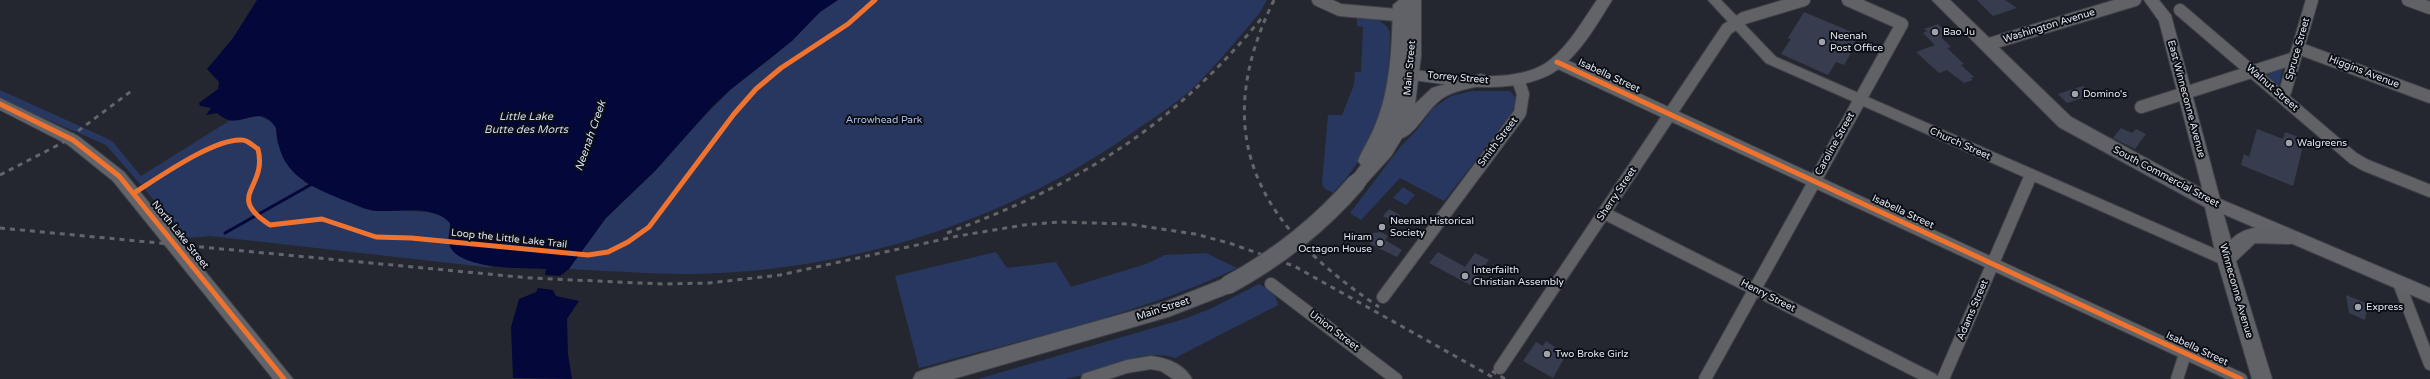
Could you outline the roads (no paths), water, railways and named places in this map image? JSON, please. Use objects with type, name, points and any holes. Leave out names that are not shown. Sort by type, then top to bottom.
[{"type":"main road","name":"Main Street","points":[[922,379],[944,376],[1168,309],[1228,285],[1270,262],[1305,236],[1328,216],[1361,176],[1376,163],[1392,140],[1406,105],[1405,11],[1413,0]]},
{"type":"main road","points":[[1518,80],[1538,74],[1557,62],[1605,0]]},
{"type":"main road","name":"South Commercial Street","points":[[1940,0],[2065,122],[2213,203],[2290,238],[2430,296]]},
{"type":"main road","name":"East Winneconne Avenue","points":[[2151,0],[2164,15],[2213,203]]},
{"type":"main road","points":[[2164,15],[2168,12],[2166,0]]},
{"type":"main road","name":"Main Street","points":[[1361,176],[1367,159],[1386,122],[1405,73]]},
{"type":"main road","name":"Torrey Street","points":[[1405,73],[1481,80],[1518,80]]},
{"type":"main road","points":[[1392,140],[1433,95],[1446,88],[1481,80]]},
{"type":"main road","name":"North Lake Street","points":[[0,104],[70,137],[113,169],[134,192],[284,379]]},
{"type":"main road","name":"Winneconne Avenue","points":[[2213,203],[2226,260],[2262,379]]},
{"type":"main road","points":[[2226,260],[2238,243],[2248,237],[2264,234],[2290,238]]},
{"type":"street","points":[[1318,0],[1340,10],[1405,11]]},
{"type":"street","name":"Church Street","points":[[1714,0],[1771,60],[2226,260]]},
{"type":"street","points":[[1736,22],[1804,0]]},
{"type":"street","name":"Caroline Street","points":[[1705,379],[1902,24],[1848,0]]},
{"type":"street","name":"Washington Avenue","points":[[1986,45],[2135,0]]},
{"type":"street","name":"Spruce Street","points":[[2279,94],[2285,92],[2312,0]]},
{"type":"street","points":[[2408,0],[2430,8]]},
{"type":"street","name":"Walnut Street","points":[[2180,10],[2353,158],[2365,165],[2430,191]]},
{"type":"street","name":"Sherry Street","points":[[1500,368],[1727,29],[1736,22]]},
{"type":"street","points":[[2141,107],[2253,71],[2297,53]]},
{"type":"street","name":"Higgins Avenue","points":[[2297,53],[2430,97]]},
{"type":"street","name":"Isabella Street","points":[[1557,62],[2241,379]]},
{"type":"street","name":"Smith Street","points":[[1383,297],[1520,113],[1524,94],[1518,80]]},
{"type":"street","name":"Adams Street","points":[[1943,379],[2031,175]]},
{"type":"street","name":"Henry Street","points":[[1604,213],[1932,379]]},
{"type":"street","points":[[2399,283],[2430,364]]},
{"type":"street","name":"Union Street","points":[[1271,284],[1396,379]]},
{"type":"street","points":[[2177,379],[2185,354]]},
{"type":"street","points":[[1089,379],[1142,363],[1154,362],[1172,366],[1184,379]]},
{"type":"water","name":"Little Lake Butte des Morts","points":[[257,0],[838,0],[820,12],[792,41],[730,90],[712,107],[656,170],[606,218],[569,269],[560,276],[545,275],[546,269],[507,268],[477,263],[464,259],[454,252],[449,244],[448,239],[450,223],[443,217],[435,213],[416,210],[377,211],[329,194],[306,182],[296,175],[288,166],[282,156],[276,128],[269,120],[255,116],[234,121],[226,119],[217,113],[206,115],[211,108],[200,106],[199,103],[218,89],[219,82],[207,69],[233,38]]},
{"type":"water","points":[[538,288],[553,290],[556,296],[579,301],[567,319],[568,354],[572,379],[513,378],[511,327],[519,299],[536,292]]},
{"type":"waterway","points":[[225,233],[312,184]]},
{"type":"railway","points":[[1274,0],[1254,50],[1245,95],[1246,137],[1257,176],[1276,212],[1303,245],[1338,277],[1379,307]]},
{"type":"railway","points":[[947,233],[1039,195],[1080,173],[1119,149],[1157,122],[1192,92],[1227,58],[1261,19]]},
{"type":"railway","points":[[0,175],[62,143],[134,89]]},
{"type":"railway","points":[[0,228],[530,278],[662,284],[709,283],[780,275],[958,236],[1024,225],[1059,222],[1128,224],[1195,234],[1229,243],[1294,266],[1496,379]]},
{"type":"railway","points":[[1492,371],[1505,379]]},
{"type":"place","name":"Bao Ju","points":[[1935,32]]},
{"type":"place","name":"Neenah Post Office","points":[[1822,42]]},
{"type":"place","name":"Domino's","points":[[2075,94]]},
{"type":"place","name":"Walgreens","points":[[2289,143]]},
{"type":"place","name":"Neenah Historical Society","points":[[1382,227]]},
{"type":"place","name":"Hiram Octagon House","points":[[1380,243]]},
{"type":"place","name":"Interfailth Christian Assembly","points":[[1465,276]]},
{"type":"place","name":"Express","points":[[2358,307]]},
{"type":"place","name":"Two Broke Girlz","points":[[1547,354]]},
{"type":"park label","name":"Arrowhead Park","points":[[884,120]]},
{"type":"water label","name":"Neenah Creek","points":[[591,136]]}]
